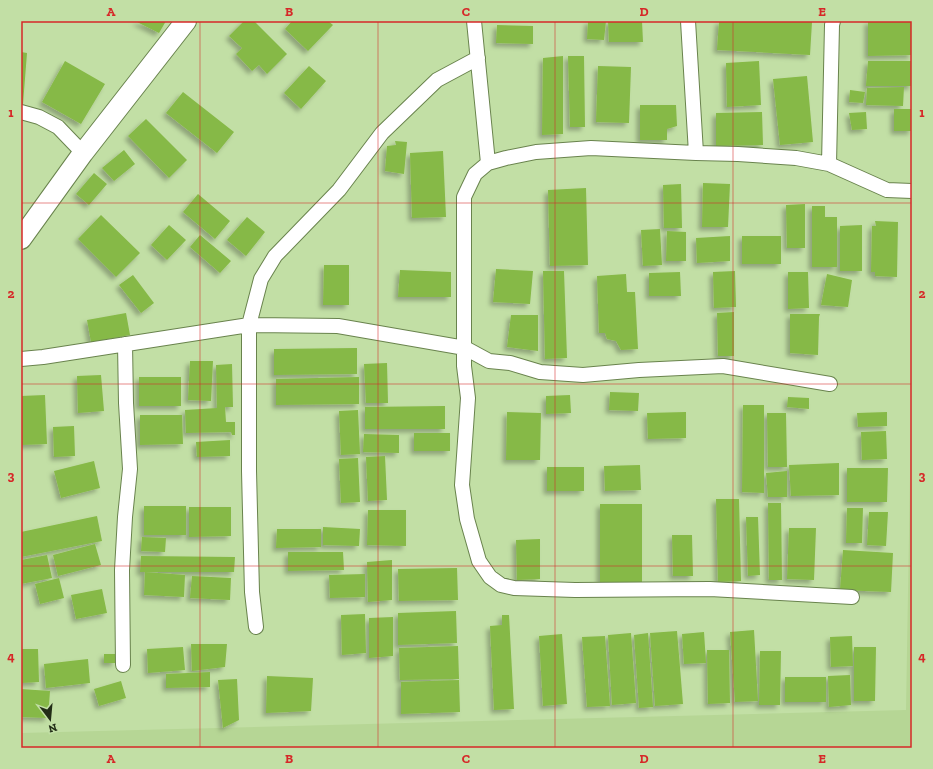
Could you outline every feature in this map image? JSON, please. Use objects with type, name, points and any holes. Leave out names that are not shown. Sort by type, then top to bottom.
[{"type":"street","points":[[21,239],[83,153],[186,21]]},
{"type":"street","points":[[474,21],[488,164]]},
{"type":"street","points":[[688,21],[696,153]]},
{"type":"street","points":[[829,164],[833,21]]},
{"type":"street","points":[[256,627],[252,592],[249,471],[249,325],[261,279],[276,256],[339,190],[382,133],[438,80],[478,58]]},
{"type":"street","points":[[21,112],[39,117],[58,127],[83,153]]},
{"type":"street","points":[[852,597],[710,589],[575,590],[514,588],[500,585],[490,577],[479,561],[468,519],[462,485],[468,398],[464,366],[464,197],[474,174],[488,164],[506,158],[536,152],[591,148],[796,158],[829,164],[887,190],[912,191]]},
{"type":"street","points":[[21,359],[43,358],[249,325],[338,326],[465,348],[489,361],[510,363],[540,372],[583,376],[639,370],[723,366],[830,384]]},
{"type":"street","points":[[123,664],[122,570],[130,469],[126,403],[125,344]]},
{"type":"shaded area","points":[[912,359],[912,748],[21,748],[21,733],[906,710]]},
{"type":"building","points":[[135,21],[166,21],[159,33]]},
{"type":"building","points":[[244,21],[254,21],[287,54],[267,74],[259,65],[252,71],[236,54],[242,48],[229,36]]},
{"type":"building","points":[[292,21],[328,21],[333,25],[308,51],[285,29]]},
{"type":"building","points":[[588,21],[606,21],[604,40],[587,39]]},
{"type":"building","points":[[608,21],[642,21],[643,42],[609,42]]},
{"type":"building","points":[[719,21],[812,22],[810,55],[717,50]]},
{"type":"building","points":[[868,21],[912,21],[912,55],[868,56]]},
{"type":"building","points":[[497,25],[533,26],[533,44],[496,43]]},
{"type":"building","points":[[21,52],[27,53],[23,104],[21,104]]},
{"type":"building","points":[[563,56],[563,134],[542,135],[543,58]]},
{"type":"building","points":[[568,56],[584,56],[585,127],[570,127]]},
{"type":"building","points":[[65,61],[105,84],[81,124],[42,102]]},
{"type":"building","points":[[759,61],[761,105],[727,107],[726,63]]},
{"type":"building","points":[[868,61],[912,61],[912,86],[866,86]]},
{"type":"building","points":[[309,66],[326,81],[301,109],[284,93]]},
{"type":"building","points":[[598,66],[631,67],[629,123],[596,122]]},
{"type":"building","points":[[807,76],[813,142],[780,145],[773,79]]},
{"type":"building","points":[[904,87],[903,106],[866,105],[867,88]]},
{"type":"building","points":[[850,90],[865,92],[863,103],[849,102]]},
{"type":"building","points":[[183,92],[234,132],[217,153],[166,113]]},
{"type":"building","points":[[640,105],[676,105],[677,126],[667,129],[667,140],[640,140]]},
{"type":"building","points":[[894,109],[912,109],[912,131],[894,131]]},
{"type":"building","points":[[762,112],[763,145],[716,146],[716,113]]},
{"type":"building","points":[[866,112],[867,129],[852,130],[849,113]]},
{"type":"building","points":[[146,119],[187,160],[169,178],[128,136]]},
{"type":"building","points":[[395,141],[407,142],[404,174],[385,171],[387,146],[396,145]]},
{"type":"building","points":[[124,150],[135,164],[114,181],[102,168]]},
{"type":"building","points":[[443,151],[446,217],[412,218],[410,153]]},
{"type":"building","points":[[94,173],[107,184],[89,205],[76,194]]},
{"type":"building","points":[[703,183],[730,184],[728,227],[702,227]]},
{"type":"building","points":[[681,184],[682,228],[664,228],[663,185]]},
{"type":"building","points":[[586,188],[588,265],[550,266],[548,190]]},
{"type":"building","points":[[198,194],[230,221],[215,239],[183,212]]},
{"type":"building","points":[[805,204],[805,248],[787,248],[786,205]]},
{"type":"building","points":[[812,206],[825,206],[825,217],[837,217],[837,267],[812,267]]},
{"type":"building","points":[[101,215],[140,253],[116,277],[78,239]]},
{"type":"building","points":[[247,217],[265,232],[246,256],[227,240]]},
{"type":"building","points":[[875,221],[898,222],[897,277],[875,276],[875,272],[871,272],[872,226],[876,226]]},
{"type":"building","points":[[169,225],[186,240],[167,260],[151,245]]},
{"type":"building","points":[[862,225],[862,271],[840,271],[840,226]]},
{"type":"building","points":[[660,229],[662,265],[643,266],[641,230]]},
{"type":"building","points":[[667,231],[686,232],[686,261],[666,261]]},
{"type":"building","points":[[200,235],[231,261],[220,273],[190,247]]},
{"type":"building","points":[[730,236],[730,261],[697,263],[696,238]]},
{"type":"building","points":[[742,236],[781,236],[781,264],[742,264]]},
{"type":"building","points":[[324,265],[349,265],[349,305],[323,305]]},
{"type":"building","points":[[496,269],[533,271],[530,304],[493,302]]},
{"type":"building","points":[[400,270],[451,272],[451,297],[398,297]]},
{"type":"building","points":[[543,271],[564,271],[567,358],[545,359]]},
{"type":"building","points":[[735,271],[736,307],[714,308],[713,272]]},
{"type":"building","points":[[680,272],[681,296],[649,296],[649,273]]},
{"type":"building","points":[[788,272],[808,272],[809,308],[788,309]]},
{"type":"building","points":[[626,274],[627,292],[635,292],[638,349],[621,350],[616,341],[607,339],[605,333],[599,333],[597,276]]},
{"type":"building","points":[[827,274],[852,280],[848,307],[821,305]]},
{"type":"building","points":[[133,275],[154,303],[141,313],[119,285]]},
{"type":"building","points":[[734,312],[734,356],[718,356],[717,313]]},
{"type":"building","points":[[126,313],[130,335],[91,342],[87,320]]},
{"type":"building","points":[[790,314],[820,314],[818,355],[790,353]]},
{"type":"building","points":[[511,315],[538,315],[538,351],[507,347]]},
{"type":"building","points":[[357,348],[357,374],[274,375],[274,349]]},
{"type":"building","points":[[190,361],[213,361],[211,401],[188,400]]},
{"type":"building","points":[[387,363],[388,403],[366,403],[364,364]]},
{"type":"building","points":[[232,364],[233,407],[225,407],[226,422],[235,422],[235,435],[232,435],[231,432],[186,433],[185,410],[217,408],[216,365]]},
{"type":"building","points":[[101,375],[104,411],[78,413],[77,376]]},
{"type":"building","points":[[139,377],[181,377],[181,406],[139,406]]},
{"type":"building","points":[[359,377],[359,404],[276,405],[276,379]]},
{"type":"building","points":[[610,392],[639,393],[638,411],[609,410]]},
{"type":"building","points":[[45,395],[47,444],[21,445],[21,396]]},
{"type":"building","points":[[570,395],[571,413],[546,414],[546,396]]},
{"type":"building","points":[[788,397],[809,398],[809,409],[787,407]]},
{"type":"building","points":[[743,405],[764,405],[764,493],[742,492]]},
{"type":"building","points":[[445,406],[445,429],[365,429],[365,407]]},
{"type":"building","points":[[358,410],[360,454],[341,455],[339,411]]},
{"type":"building","points":[[507,412],[541,413],[540,460],[506,460]]},
{"type":"building","points":[[686,412],[686,438],[648,439],[647,413]]},
{"type":"building","points":[[887,412],[887,426],[858,427],[857,413]]},
{"type":"building","points":[[767,413],[786,413],[787,467],[768,467]]},
{"type":"building","points":[[140,415],[182,415],[183,444],[140,445]]},
{"type":"building","points":[[74,426],[75,456],[54,457],[53,427]]},
{"type":"building","points":[[886,431],[887,459],[862,460],[861,432]]},
{"type":"building","points":[[414,433],[450,433],[450,451],[414,451]]},
{"type":"building","points":[[364,434],[399,435],[399,453],[363,452]]},
{"type":"building","points":[[230,440],[230,456],[197,457],[196,442]]},
{"type":"building","points":[[385,456],[387,500],[368,501],[366,457]]},
{"type":"building","points":[[358,458],[360,502],[341,503],[339,459]]},
{"type":"building","points":[[94,461],[100,488],[61,498],[54,471]]},
{"type":"building","points":[[839,463],[839,495],[791,496],[789,465]]},
{"type":"building","points":[[640,465],[641,490],[605,491],[604,466]]},
{"type":"building","points":[[547,467],[584,467],[584,491],[547,491]]},
{"type":"building","points":[[847,468],[888,468],[887,502],[847,502]]},
{"type":"building","points":[[787,471],[787,497],[768,497],[766,473]]},
{"type":"building","points":[[716,499],[739,499],[741,581],[718,582]]},
{"type":"building","points":[[768,503],[781,503],[782,580],[769,580]]},
{"type":"building","points":[[600,504],[642,504],[642,582],[600,582]]},
{"type":"building","points":[[144,506],[186,506],[186,535],[144,535]]},
{"type":"building","points":[[189,507],[231,507],[231,536],[189,537]]},
{"type":"building","points":[[847,508],[863,508],[862,543],[846,543]]},
{"type":"building","points":[[368,510],[406,510],[406,546],[367,545]]},
{"type":"building","points":[[869,512],[888,512],[886,546],[867,545]]},
{"type":"building","points":[[97,516],[102,541],[21,557],[21,532]]},
{"type":"building","points":[[746,517],[758,517],[760,575],[748,576]]},
{"type":"building","points":[[323,527],[360,529],[359,546],[323,545]]},
{"type":"building","points":[[789,528],[816,528],[814,580],[787,579]]},
{"type":"building","points":[[277,529],[321,529],[321,547],[276,548]]},
{"type":"building","points":[[672,535],[692,535],[693,576],[673,576]]},
{"type":"building","points":[[142,537],[166,538],[165,552],[141,551]]},
{"type":"building","points":[[540,539],[540,579],[517,580],[516,540]]},
{"type":"building","points":[[95,544],[101,565],[58,576],[53,555]]},
{"type":"building","points":[[843,550],[893,553],[891,592],[840,590]]},
{"type":"building","points":[[288,552],[343,552],[344,570],[288,571]]},
{"type":"building","points":[[47,555],[52,578],[21,584],[21,560]]},
{"type":"building","points":[[141,556],[235,557],[234,572],[140,572]]},
{"type":"building","points":[[392,560],[392,600],[368,602],[367,562]]},
{"type":"building","points":[[457,568],[458,600],[399,601],[398,569]]},
{"type":"building","points":[[145,572],[185,575],[184,597],[144,595]]},
{"type":"building","points":[[365,574],[365,597],[330,598],[329,575]]},
{"type":"building","points":[[192,576],[231,578],[230,600],[190,598]]},
{"type":"building","points":[[59,578],[64,598],[40,604],[35,584]]},
{"type":"building","points":[[102,589],[107,613],[76,619],[71,595]]},
{"type":"building","points":[[456,611],[457,643],[398,645],[398,613]]},
{"type":"building","points":[[365,614],[366,653],[342,655],[341,615]]},
{"type":"building","points":[[502,615],[509,615],[514,709],[494,710],[490,626],[502,625]]},
{"type":"building","points":[[393,617],[393,656],[369,658],[369,618]]},
{"type":"building","points":[[754,630],[758,701],[735,702],[730,632]]},
{"type":"building","points":[[677,631],[683,704],[655,706],[650,633]]},
{"type":"building","points":[[704,632],[706,663],[684,664],[682,634]]},
{"type":"building","points":[[631,633],[636,703],[612,705],[608,635]]},
{"type":"building","points":[[648,633],[653,707],[639,708],[634,635]]},
{"type":"building","points":[[562,634],[567,704],[543,706],[539,636]]},
{"type":"building","points":[[605,636],[610,706],[587,707],[582,637]]},
{"type":"building","points":[[852,636],[853,666],[831,667],[830,637]]},
{"type":"building","points":[[191,644],[227,644],[225,667],[192,671]]},
{"type":"building","points":[[458,646],[459,679],[400,680],[399,648]]},
{"type":"building","points":[[183,647],[185,670],[148,673],[147,649]]},
{"type":"building","points":[[854,647],[876,647],[875,701],[854,701]]},
{"type":"building","points":[[21,649],[38,649],[39,682],[21,683]]},
{"type":"building","points":[[707,650],[729,650],[730,703],[708,704]]},
{"type":"building","points":[[760,651],[781,651],[780,705],[759,705]]},
{"type":"building","points":[[104,654],[116,654],[115,663],[104,663]]},
{"type":"building","points":[[88,659],[90,683],[46,688],[44,664]]},
{"type":"building","points":[[210,672],[210,687],[166,688],[166,674]]},
{"type":"building","points":[[850,675],[851,705],[829,707],[828,676]]},
{"type":"building","points":[[267,676],[313,678],[311,711],[266,713]]},
{"type":"building","points":[[785,677],[826,677],[826,702],[785,702]]},
{"type":"building","points":[[237,679],[239,720],[223,728],[218,680]]},
{"type":"building","points":[[459,680],[460,712],[401,714],[401,682]]},
{"type":"building","points":[[121,681],[126,698],[99,706],[94,689]]},
{"type":"building","points":[[21,689],[50,691],[48,718],[21,717]]}]
